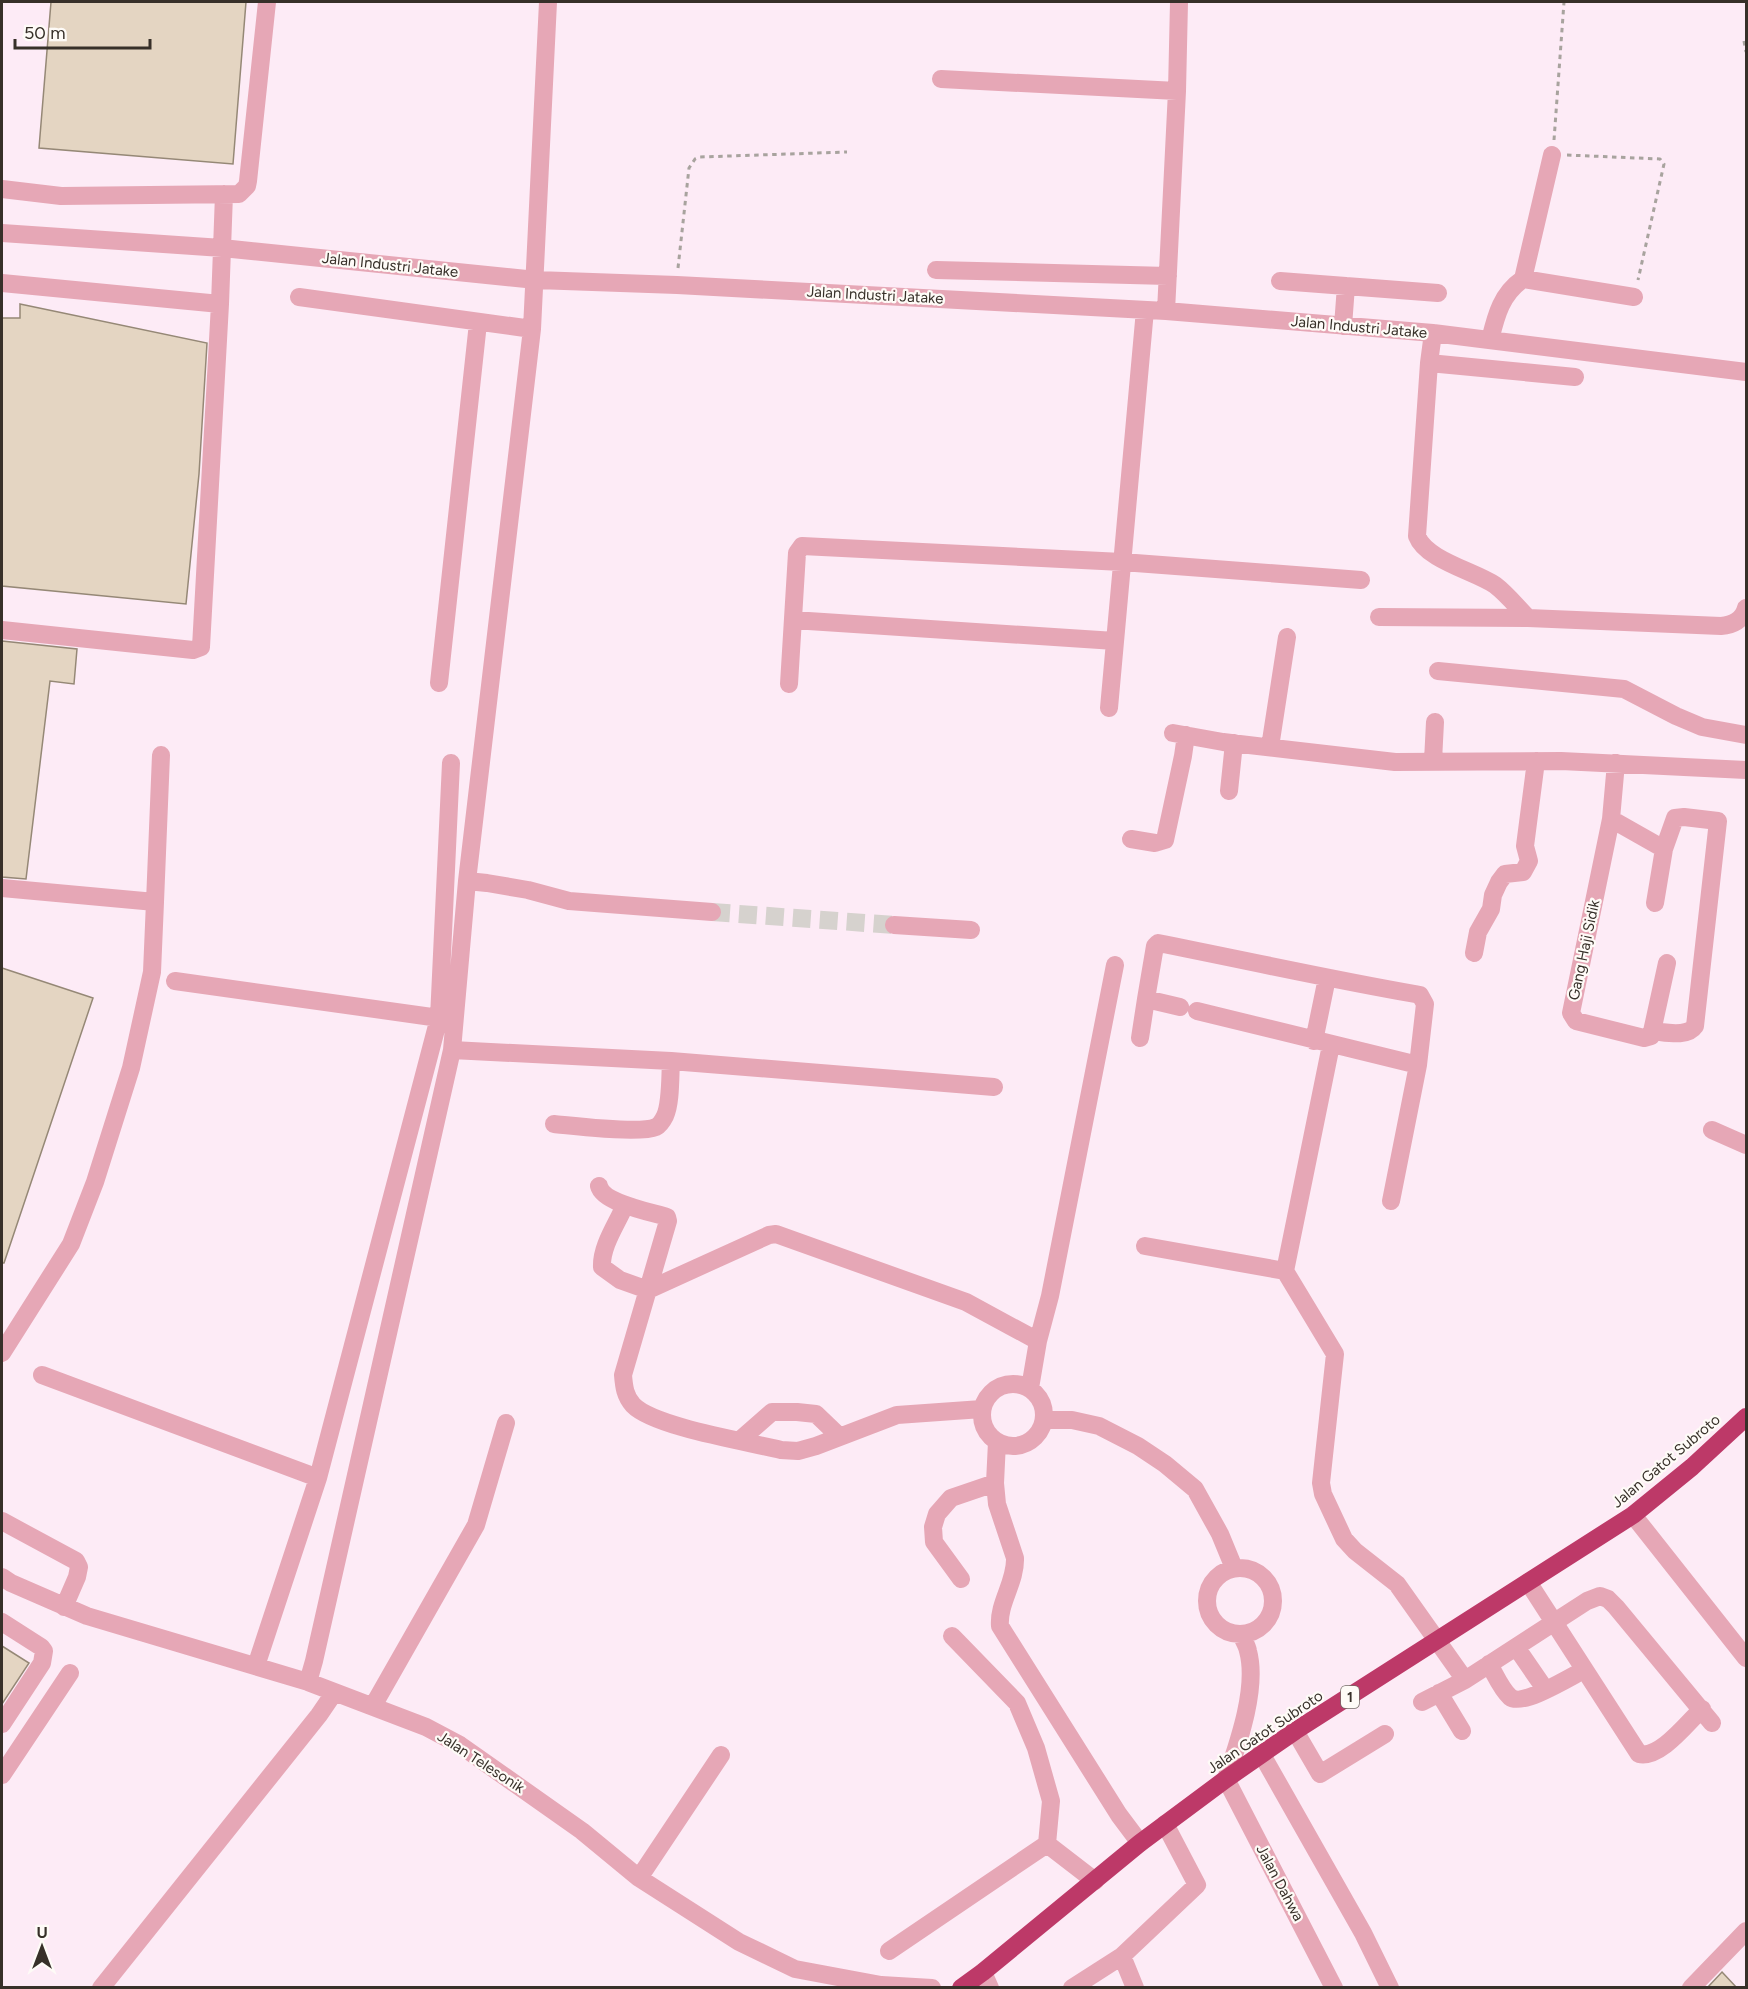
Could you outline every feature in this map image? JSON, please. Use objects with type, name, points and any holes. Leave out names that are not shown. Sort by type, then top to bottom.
[{"type":"highway","name":"Jalan Gatot Subroto","points":[[961,1988],[987,1980],[1140,1843],[1226,1779],[1295,1731],[1633,1515],[1692,1467],[1746,1417]]},
{"type":"street","points":[[2,189],[61,196],[239,194],[247,186],[248,181],[267,2]]},
{"type":"street","points":[[308,1682],[452,1050],[467,881],[532,328],[548,2]]},
{"type":"street","points":[[1166,311],[1178,91],[1179,2]]},
{"type":"street","points":[[941,79],[1178,91]]},
{"type":"street","points":[[1490,340],[1497,313],[1507,292],[1522,279],[1552,155]]},
{"type":"street","points":[[2,630],[193,650],[201,647],[224,194]]},
{"type":"street","name":"Jalan Industri Jatake","points":[[2,233],[222,248],[536,280],[677,285],[1166,311],[1433,333],[1746,372]]},
{"type":"street","points":[[936,270],[1168,276]]},
{"type":"street","points":[[1522,279],[1634,297]]},
{"type":"street","points":[[1280,281],[1438,293]]},
{"type":"street","points":[[2,284],[220,304]]},
{"type":"street","points":[[1343,326],[1346,286]]},
{"type":"street","points":[[299,297],[478,323],[532,328]]},
{"type":"street","points":[[1109,708],[1144,310]]},
{"type":"street","points":[[439,683],[478,323]]},
{"type":"street","points":[[1433,333],[1417,536],[1430,552],[1496,586],[1528,618]]},
{"type":"street","points":[[1429,363],[1575,377]]},
{"type":"street","points":[[789,684],[797,553],[802,546],[1122,562],[1361,580]]},
{"type":"street","points":[[1379,617],[1528,618],[1721,626],[1732,625],[1744,618]]},
{"type":"street","points":[[793,621],[1115,641]]},
{"type":"street","points":[[1270,747],[1287,637]]},
{"type":"street","points":[[1438,671],[1624,689],[1702,727],[1746,735]]},
{"type":"street","points":[[1432,761],[1435,722]]},
{"type":"street","points":[[1131,839],[1155,843],[1165,840],[1183,756],[1179,734],[1234,743],[1395,762],[1536,761],[1746,770]]},
{"type":"street","points":[[1229,791],[1234,743]]},
{"type":"street","points":[[2,1353],[71,1244],[95,1182],[131,1068],[152,972],[161,755]]},
{"type":"street","points":[[1474,953],[1478,932],[1491,909],[1493,895],[1499,882],[1505,874],[1522,872],[1528,861],[1525,846],[1536,761]]},
{"type":"street","points":[[256,1666],[318,1478],[439,1018],[451,763]]},
{"type":"street","name":"Gang Haji Sidik","points":[[1616,763],[1611,819],[1572,1016],[1576,1021],[1644,1038],[1651,1036],[1652,1031]]},
{"type":"street","points":[[1655,903],[1664,849],[1675,818],[1718,821],[1695,1026],[1689,1032],[1652,1031],[1667,963]]},
{"type":"street","points":[[1611,819],[1664,849]]},
{"type":"street","points":[[467,881],[528,890],[569,901],[712,912]]},
{"type":"street","points":[[2,888],[155,902]]},
{"type":"street","points":[[894,925],[971,930]]},
{"type":"street","points":[[1140,1038],[1155,946],[1158,943],[1420,995],[1425,1004],[1418,1065],[1391,1201]]},
{"type":"street","points":[[1030,1388],[1115,965]]},
{"type":"street","points":[[1327,978],[1323,1043],[1284,1271],[1335,1354],[1321,1483],[1323,1494],[1344,1539],[1355,1551],[1397,1584],[1465,1680]]},
{"type":"street","points":[[175,981],[439,1018]]},
{"type":"street","points":[[1146,999],[1418,1065]]},
{"type":"street","points":[[452,1050],[672,1061],[994,1087]]},
{"type":"street","points":[[554,1124],[613,1129],[657,1126],[662,1122],[666,1112],[672,1061]]},
{"type":"street","points":[[1712,1130],[1746,1145]]},
{"type":"street","points":[[599,1186],[603,1194],[626,1205],[668,1218],[623,1375],[624,1391],[640,1412],[662,1422],[781,1450],[798,1451],[897,1415],[982,1409]]},
{"type":"street","points":[[626,1205],[608,1243],[602,1259],[602,1267],[620,1280],[648,1290],[769,1235],[776,1234],[966,1302],[1038,1341]]},
{"type":"street","points":[[1144,1246],[1284,1271]]},
{"type":"street","points":[[42,1375],[318,1478]]},
{"type":"street","points":[[1010,1383],[1030,1388],[1039,1396],[1044,1408],[1044,1420],[1040,1431],[1032,1440],[1020,1445],[1008,1446],[997,1442],[988,1433],[982,1422],[982,1409],[992,1391],[1010,1383]]},
{"type":"street","points":[[740,1440],[772,1412],[816,1414],[840,1437]]},
{"type":"street","points":[[1044,1420],[1072,1419],[1099,1426],[1138,1446],[1166,1464],[1195,1489],[1220,1534],[1234,1568]]},
{"type":"street","points":[[373,1706],[476,1525],[506,1423]]},
{"type":"street","points":[[997,1442],[995,1483],[997,1504],[1015,1558],[1015,1567],[1000,1614],[1000,1626],[1119,1815],[1140,1843]]},
{"type":"street","points":[[961,1579],[934,1542],[933,1527],[937,1514],[951,1498],[995,1483]]},
{"type":"street","points":[[1633,1515],[1746,1658]]},
{"type":"street","points":[[2,1521],[76,1562],[79,1567],[77,1577],[64,1607]]},
{"type":"street","points":[[1234,1568],[1252,1570],[1267,1581],[1273,1598],[1270,1615],[1258,1629],[1240,1634],[1224,1630],[1212,1620],[1206,1604],[1209,1588],[1219,1575],[1234,1568]]},
{"type":"street","name":"Jalan Telesonik","points":[[2,1577],[64,1607],[123,1628],[308,1682],[426,1727],[460,1745],[582,1831],[639,1878],[739,1942],[795,1969],[881,1984],[932,1988]]},
{"type":"street","points":[[1422,1702],[1465,1680],[1489,1664],[1516,1647],[1554,1622],[1587,1601],[1600,1596],[1608,1599],[1651,1647],[1707,1716],[1658,1751],[1646,1756],[1639,1754],[1584,1670],[1554,1622],[1528,1582]]},
{"type":"street","points":[[2,1622],[44,1651],[42,1663],[2,1724]]},
{"type":"street","points":[[1226,1779],[1241,1734],[1248,1691],[1250,1669],[1248,1650],[1240,1634]]},
{"type":"street","points":[[952,1636],[1017,1703],[1036,1748],[1051,1801],[1047,1844]]},
{"type":"street","points":[[1516,1647],[1545,1689]]},
{"type":"street","points":[[1489,1664],[1511,1699],[1518,1700],[1584,1670]]},
{"type":"street","points":[[2,1775],[70,1674]]},
{"type":"street","points":[[101,1988],[312,1724],[334,1693]]},
{"type":"street","points":[[1439,1693],[1462,1731]]},
{"type":"street","points":[[1295,1731],[1320,1774],[1385,1734]]},
{"type":"street","points":[[1262,1753],[1364,1933],[1390,1988]]},
{"type":"street","points":[[639,1878],[721,1755]]},
{"type":"street","name":"Jalan Dahwa","points":[[1226,1779],[1334,1988]]},
{"type":"street","points":[[1072,1988],[1122,1956],[1197,1885],[1165,1824]]},
{"type":"street","points":[[1047,1844],[1095,1881]]},
{"type":"street","points":[[889,1951],[1047,1844]]},
{"type":"street","points":[[1691,1988],[1746,1931]]},
{"type":"street","points":[[1122,1956],[1135,1988]]},
{"type":"path","points":[[1564,2],[1552,155],[1660,159],[1664,164],[1634,297]]},
{"type":"path","points":[[1744,41],[1746,52]]},
{"type":"path","points":[[677,285],[689,168],[694,159],[847,152]]},
{"type":"shaded area","points":[[2,2],[1746,2],[1746,1987],[2,1987]]},
{"type":"building","points":[[51,2],[246,2],[233,164],[39,148]]},
{"type":"building","points":[[20,304],[207,343],[199,474],[186,604],[2,586],[2,318],[20,318]]},
{"type":"building","points":[[2,641],[77,649],[74,684],[50,681],[26,879],[2,877]]},
{"type":"building","points":[[2,968],[93,998],[4,1263],[2,1263]]},
{"type":"building","points":[[2,1646],[29,1663],[2,1704]]},
{"type":"building","points":[[1722,1972],[1737,1988],[1707,1988]]},
{"type":"tunnel","points":[[712,912],[894,925]]}]
